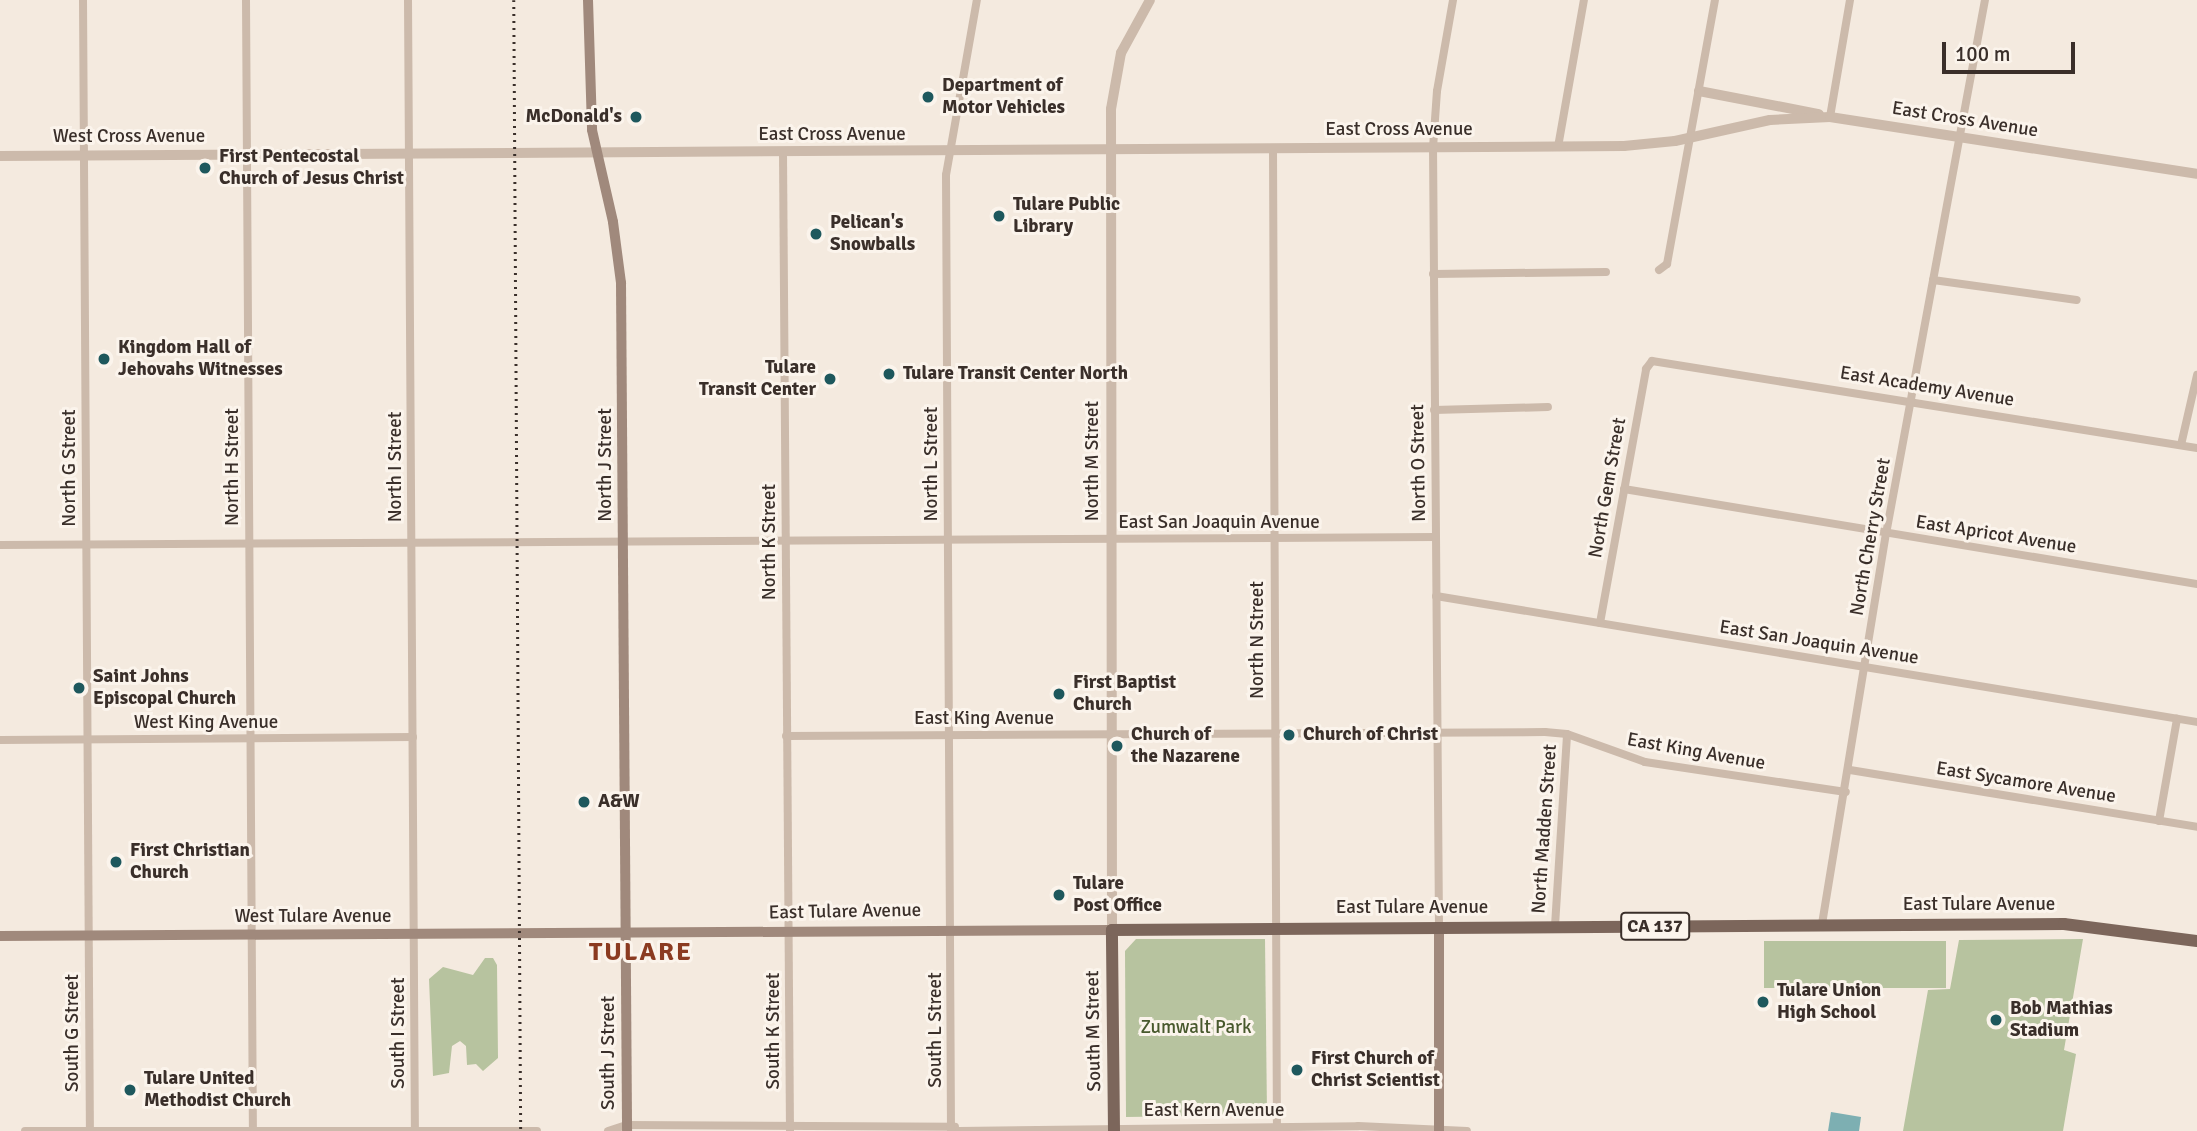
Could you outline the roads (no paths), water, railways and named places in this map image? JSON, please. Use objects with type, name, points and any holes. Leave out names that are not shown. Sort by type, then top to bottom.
[{"type":"main road","name":"North J Street","points":[[588,0],[594,151],[613,222],[621,283],[625,932]]},
{"type":"main road","name":"East Tulare Avenue","points":[[625,932],[1822,924],[2091,925],[2197,941]]},
{"type":"main road","points":[[1439,928],[1439,1129]]},
{"type":"main road","name":"South M Street","points":[[1112,930],[1114,1129]]},
{"type":"main road","name":"West Tulare Avenue","points":[[0,936],[625,932]]},
{"type":"main road","name":"South J Street","points":[[625,932],[627,1128]]},
{"type":"street","name":"North G Street","points":[[83,0],[88,935]]},
{"type":"street","name":"North H Street","points":[[246,0],[253,1130]]},
{"type":"street","name":"North I Street","points":[[408,0],[414,934]]},
{"type":"street","name":"North L Street","points":[[951,930],[949,152],[977,0]]},
{"type":"street","name":"North M Street","points":[[1112,930],[1110,149],[1116,72],[1130,32],[1150,0]]},
{"type":"street","name":"North O Street","points":[[1439,928],[1433,148],[1435,101],[1453,0]]},
{"type":"street","points":[[1558,146],[1584,0]]},
{"type":"street","points":[[1659,270],[1667,264],[1715,0]]},
{"type":"street","points":[[1699,91],[1830,117],[1850,0]]},
{"type":"street","name":"North Cherry Street","points":[[1822,924],[1850,770],[1886,534],[1985,0]]},
{"type":"street","name":"East Cross Avenue","points":[[594,151],[949,152],[1637,145],[1689,138],[1770,120],[1830,117],[2197,174]]},
{"type":"street","name":"North N Street","points":[[1273,149],[1277,1129]]},
{"type":"street","name":"West Cross Avenue","points":[[0,156],[594,151]]},
{"type":"street","name":"North K Street","points":[[783,152],[789,932]]},
{"type":"street","points":[[1433,274],[1606,272]]},
{"type":"street","points":[[1933,280],[2077,300]]},
{"type":"street","name":"East Academy Avenue","points":[[1652,361],[2197,448]]},
{"type":"street","name":"North Gem Street","points":[[1600,623],[1646,369],[1652,361]]},
{"type":"street","points":[[2182,445],[2197,375]]},
{"type":"street","points":[[1434,410],[1548,407]]},
{"type":"street","name":"East Apricot Avenue","points":[[1624,489],[2197,584]]},
{"type":"street","name":"East San Joaquin Avenue","points":[[0,545],[1436,537]]},
{"type":"street","name":"East San Joaquin Avenue","points":[[1436,596],[2197,722]]},
{"type":"street","points":[[2159,821],[2177,719]]},
{"type":"street","name":"East King Avenue","points":[[786,736],[1437,732],[1567,734],[1645,762],[1846,792]]},
{"type":"street","name":"North Madden Street","points":[[1555,926],[1567,734]]},
{"type":"street","name":"West King Avenue","points":[[0,740],[413,737]]},
{"type":"street","name":"East Sycamore Avenue","points":[[1850,770],[2197,827]]},
{"type":"street","name":"South L Street","points":[[951,930],[951,1128]]},
{"type":"street","name":"South K Street","points":[[789,932],[790,1128]]},
{"type":"street","name":"South I Street","points":[[414,934],[415,1130]]},
{"type":"street","name":"South G Street","points":[[88,935],[90,1131]]},
{"type":"street","name":"East Kern Avenue","points":[[608,1131],[627,1128],[951,1128],[1467,1131]]},
{"type":"street","points":[[24,1131],[537,1131]]},
{"type":"water","points":[[1831,1112],[1861,1117],[1859,1131],[1828,1131]]},
{"type":"railway","points":[[514,0],[521,1131]]},
{"type":"place","name":"Department of Motor Vehicles","points":[[928,97]]},
{"type":"place","name":"McDonald's","points":[[636,117]]},
{"type":"place","name":"First Pentecostal Church of Jesus Christ","points":[[205,168]]},
{"type":"place","name":"Tulare Public Library","points":[[999,216]]},
{"type":"place","name":"Pelican's Snowballs","points":[[816,234]]},
{"type":"place","name":"Kingdom Hall of Jehovahs Witnesses","points":[[104,359]]},
{"type":"place","name":"Tulare Transit Center North","points":[[889,374]]},
{"type":"place","name":"Tulare Transit Center","points":[[830,379]]},
{"type":"place","name":"Saint Johns Episcopal Church","points":[[79,688]]},
{"type":"place","name":"First Baptist Church","points":[[1059,694]]},
{"type":"place","name":"Church of Christ","points":[[1289,735]]},
{"type":"place","name":"Church of the Nazarene","points":[[1117,746]]},
{"type":"place","name":"A&W","points":[[584,802]]},
{"type":"place","name":"First Christian Church","points":[[116,862]]},
{"type":"place","name":"Tulare Post Office","points":[[1059,895]]},
{"type":"place","name":"Tulare Union High School","points":[[1763,1002]]},
{"type":"place","name":"Bob Mathias Stadium","points":[[1996,1020]]},
{"type":"place","name":"First Church of Christ Scientist","points":[[1297,1070]]},
{"type":"place","name":"Tulare United Methodist Church","points":[[130,1090]]},
{"type":"district","name":"TULARE","points":[[641,953]]},
{"type":"park label","name":"Zumwalt Park","points":[[1196,1028]]}]
